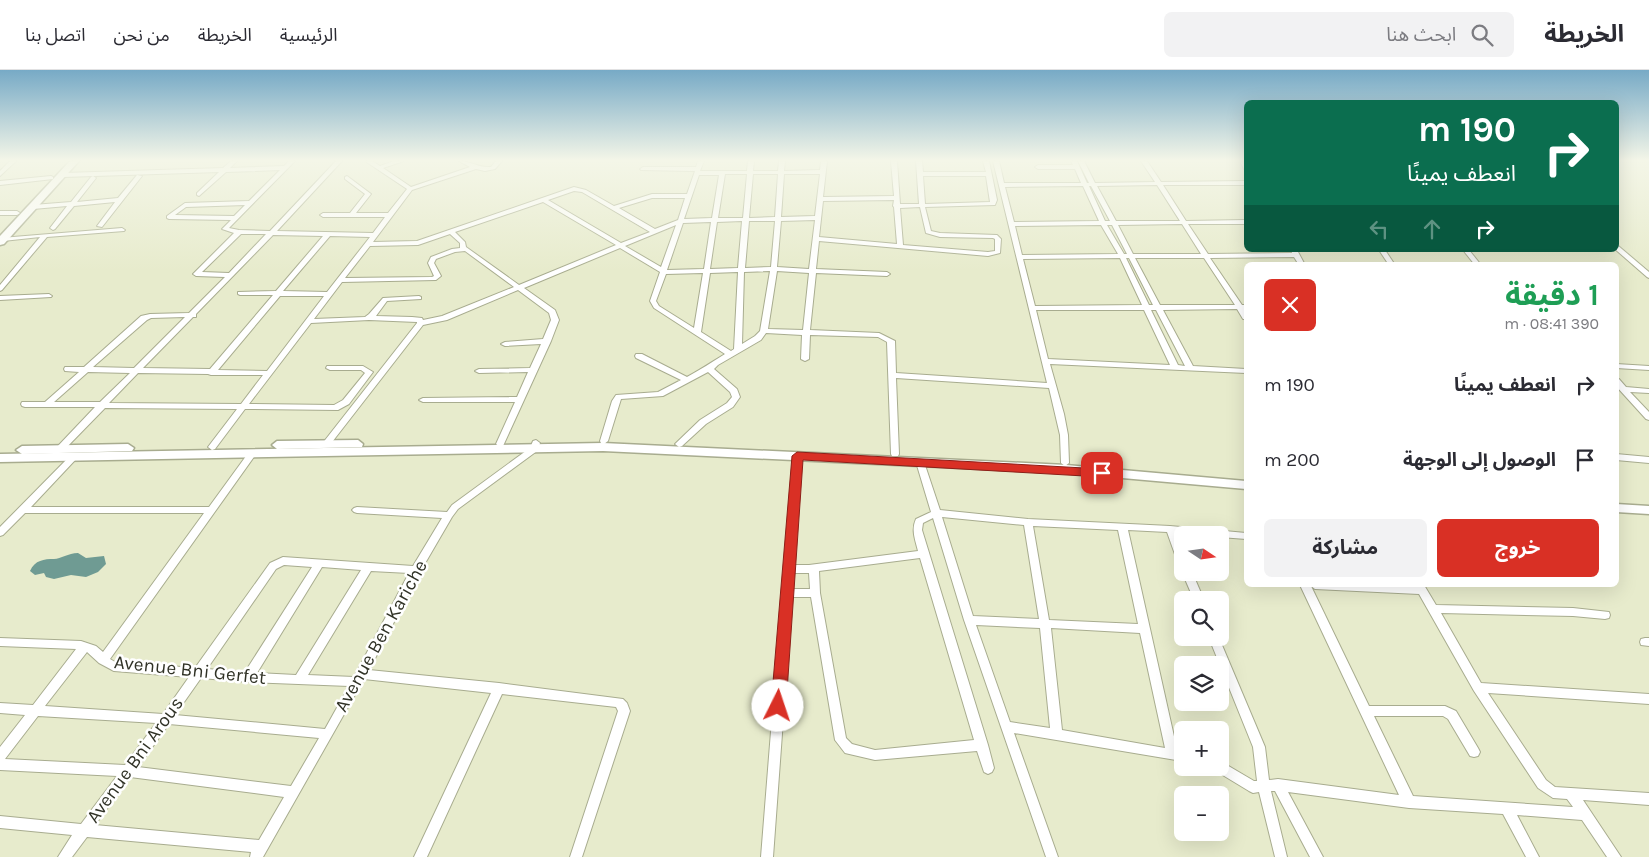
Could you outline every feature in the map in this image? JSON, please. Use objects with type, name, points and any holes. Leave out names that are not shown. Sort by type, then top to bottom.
[{"type":"main road","points":[[1,237],[18,213],[32,198]]},
{"type":"main road","points":[[1,237],[41,198]]},
{"type":"street","points":[[33,207],[92,198]]},
{"type":"street","points":[[254,198],[225,229],[239,232],[374,235]]},
{"type":"street","points":[[60,449],[230,274],[273,233],[305,198]]},
{"type":"street","points":[[352,215],[365,198]]},
{"type":"street","points":[[212,447],[403,198]]},
{"type":"street","points":[[368,244],[412,244],[547,198]]},
{"type":"street","points":[[596,198],[655,232]]},
{"type":"street","points":[[614,208],[647,198]]},
{"type":"street","points":[[688,198],[664,272],[653,297],[654,304],[730,354]]},
{"type":"street","points":[[697,333],[718,198]]},
{"type":"street","points":[[738,350],[741,271],[748,198]]},
{"type":"street","points":[[604,442],[616,401],[619,397],[660,394],[711,367],[758,338],[764,331],[774,269],[779,198]]},
{"type":"street","points":[[805,358],[820,198],[922,205],[993,204],[993,198]]},
{"type":"street","points":[[896,198],[900,246]]},
{"type":"street","points":[[816,239],[988,254],[998,252],[998,238],[995,236],[930,233],[926,229],[921,198]]},
{"type":"street","points":[[1004,198],[1064,435],[1065,462]]},
{"type":"street","points":[[1091,198],[1122,256],[1175,367]]},
{"type":"street","points":[[1100,198],[1190,368]]},
{"type":"street","points":[[1168,198],[1243,307]]},
{"type":"street","points":[[543,199],[664,272],[813,269],[887,274]]},
{"type":"street","points":[[75,200],[121,200]]},
{"type":"street","points":[[53,228],[75,200]]},
{"type":"street","points":[[100,226],[121,200]]},
{"type":"street","points":[[234,218],[169,217],[185,205],[248,203]]},
{"type":"street","points":[[0,213],[18,213]]},
{"type":"street","points":[[323,215],[389,215]]},
{"type":"street","points":[[326,444],[421,323],[444,318],[681,221],[818,218]]},
{"type":"street","points":[[1011,224],[1244,222]]},
{"type":"street","points":[[1,237],[122,230]]},
{"type":"street","points":[[230,274],[196,274],[239,232]]},
{"type":"street","points":[[451,232],[463,243],[463,249]]},
{"type":"street","points":[[211,373],[328,234]]},
{"type":"street","points":[[0,289],[46,235]]},
{"type":"street","points":[[340,280],[434,279],[438,277],[431,263],[432,258],[454,250],[463,249],[473,252],[552,312],[554,316],[547,341],[500,444]]},
{"type":"street","points":[[1619,249],[1649,276]]},
{"type":"street","points":[[1020,257],[1295,252]]},
{"type":"street","points":[[1468,252],[1476,262]]},
{"type":"street","points":[[240,293],[330,294]]},
{"type":"street","points":[[0,298],[49,296]]},
{"type":"street","points":[[369,318],[386,298],[419,298]]},
{"type":"street","points":[[1032,308],[1243,307]]},
{"type":"street","points":[[48,404],[144,318],[150,316],[192,315]]},
{"type":"street","points":[[309,321],[369,318],[419,320],[421,323]]},
{"type":"street","points":[[764,331],[879,335],[891,341],[895,454]]},
{"type":"street","points":[[505,344],[547,341]]},
{"type":"street","points":[[639,356],[686,380]]},
{"type":"street","points":[[1045,361],[1244,371]]},
{"type":"street","points":[[1619,366],[1649,368]]},
{"type":"street","points":[[679,444],[703,422],[730,405],[736,397],[734,391],[711,372],[711,367]]},
{"type":"street","points":[[25,404],[335,408],[346,402],[370,372],[363,368],[330,368]]},
{"type":"street","points":[[68,369],[270,373]]},
{"type":"street","points":[[479,371],[533,370]]},
{"type":"street","points":[[892,375],[1052,386]]},
{"type":"street","points":[[1619,384],[1649,418]]},
{"type":"street","points":[[1624,389],[1649,391]]},
{"type":"street","points":[[423,400],[520,399]]},
{"type":"street","points":[[0,458],[252,454],[535,446],[604,442],[1065,462],[1244,478]]},
{"type":"street","points":[[0,451],[326,444],[500,444],[603,447],[1066,470],[1244,485]]},
{"type":"street","name":"Avenue Ben Kariche","points":[[259,852],[448,515],[455,507],[535,446]]},
{"type":"street","points":[[103,660],[252,454]]},
{"type":"street","points":[[767,857],[797,456]]},
{"type":"street","points":[[0,533],[74,457]]},
{"type":"street","points":[[1619,457],[1649,460]]},
{"type":"street","points":[[920,462],[969,620],[1052,857]]},
{"type":"street","points":[[1619,508],[1649,510]]},
{"type":"street","points":[[22,510],[211,510]]},
{"type":"street","points":[[357,510],[448,515]]},
{"type":"street","points":[[988,768],[917,530],[920,521],[936,513],[1028,522],[1170,529],[1244,536]]},
{"type":"street","points":[[1619,515],[1649,518]]},
{"type":"street","points":[[1028,522],[1044,625],[1057,735]]},
{"type":"street","points":[[1122,526],[1144,628],[1174,743]]},
{"type":"street","points":[[1170,529],[1174,539]]},
{"type":"street","points":[[789,569],[814,568],[924,554]]},
{"type":"street","name":"Avenue Bni Arous","points":[[64,857],[166,719],[274,565],[283,561],[319,564]]},
{"type":"street","points":[[248,677],[319,564],[416,570]]},
{"type":"street","points":[[300,678],[368,567]]},
{"type":"street","points":[[814,568],[815,593],[841,740],[849,749],[875,755],[982,745]]},
{"type":"street","points":[[1306,587],[1409,802]]},
{"type":"street","points":[[1421,587],[1478,688],[1542,784],[1553,792],[1649,799]]},
{"type":"street","points":[[787,593],[815,593]]},
{"type":"street","points":[[1433,609],[1573,612],[1605,615]]},
{"type":"street","points":[[969,620],[1044,625],[1144,628]]},
{"type":"street","points":[[0,642],[85,646]]},
{"type":"street","points":[[0,756],[85,646]]},
{"type":"street","name":"Avenue Bni Gerfet","points":[[85,646],[93,648],[103,660],[114,666],[248,677],[358,678],[499,688],[619,702],[623,706],[624,711],[576,857]]},
{"type":"street","points":[[1217,646],[1259,747],[1263,784],[1281,857]]},
{"type":"street","points":[[420,857],[499,688]]},
{"type":"street","points":[[1478,688],[1649,699]]},
{"type":"street","points":[[0,708],[166,719],[326,734]]},
{"type":"street","points":[[1366,711],[1445,711],[1452,715],[1474,752]]},
{"type":"street","points":[[1006,726],[1174,754]]},
{"type":"street","points":[[0,764],[128,771],[293,792]]},
{"type":"street","points":[[1229,773],[1249,785],[1278,785],[1409,802],[1585,814]]},
{"type":"street","points":[[1278,785],[1317,857]]},
{"type":"street","points":[[1571,794],[1615,857]]},
{"type":"street","points":[[1506,808],[1533,857]]},
{"type":"street","points":[[0,822],[86,829],[259,852]]},
{"type":"water","points":[[78,553],[86,558],[104,556],[106,564],[98,572],[86,577],[71,575],[54,579],[46,577],[44,573],[35,575],[30,571],[34,564],[40,561],[57,559]]},
{"type":"route","points":[[778,706],[797,456],[1102,473]]}]
